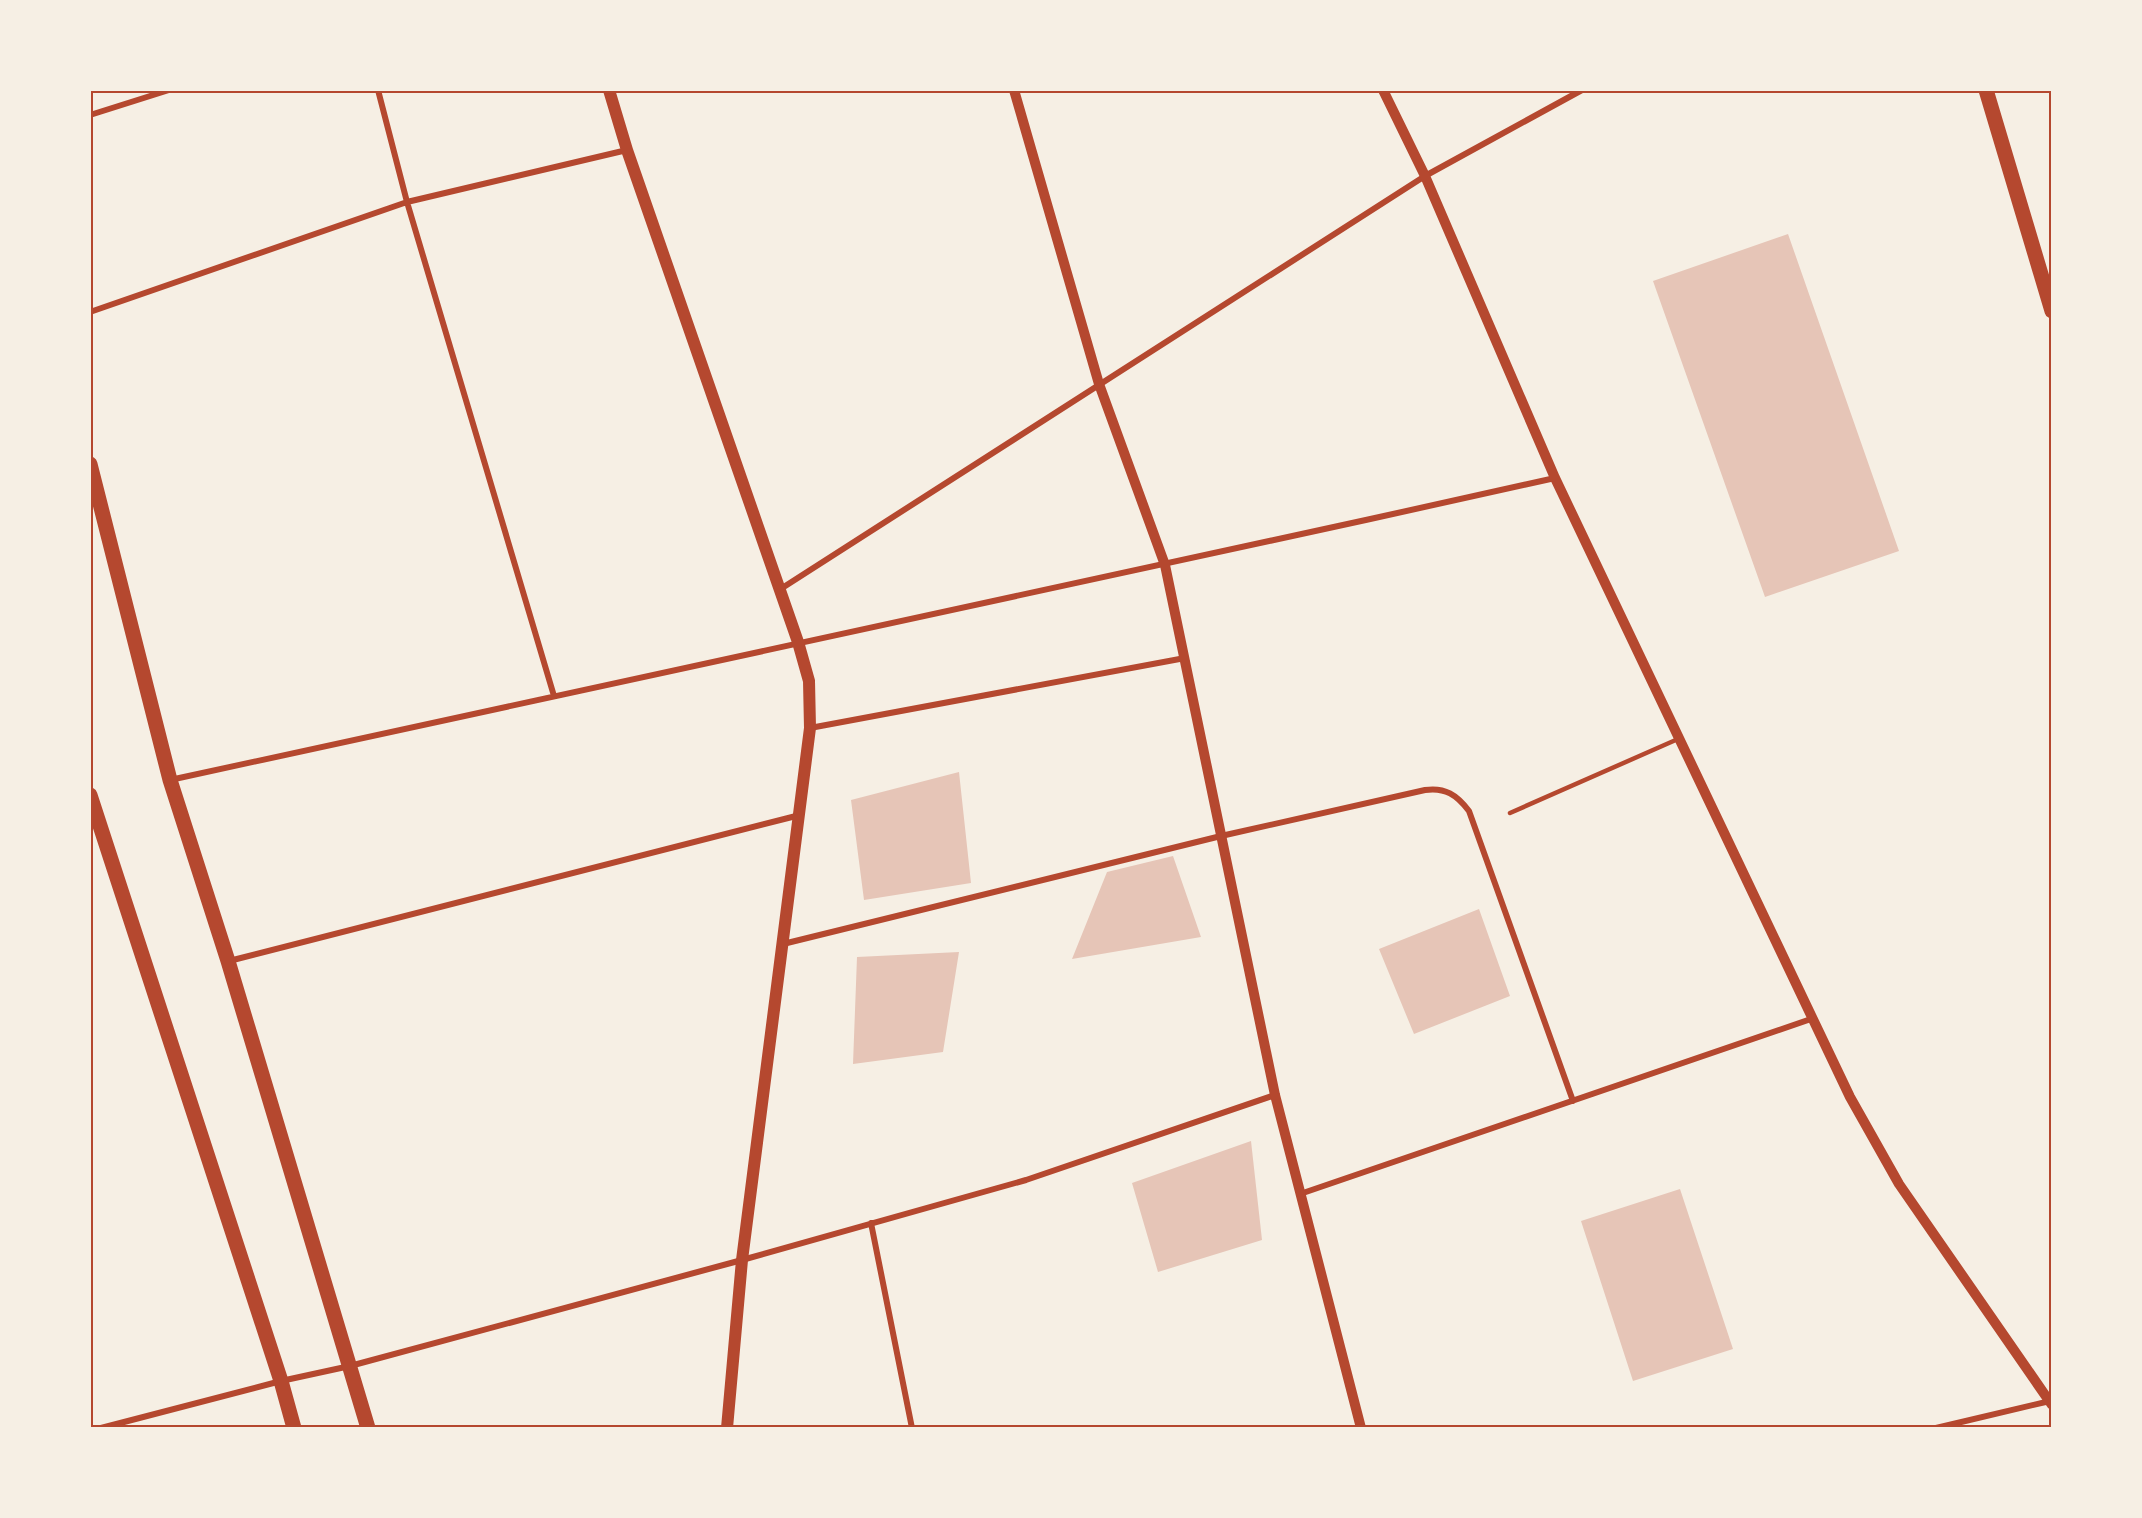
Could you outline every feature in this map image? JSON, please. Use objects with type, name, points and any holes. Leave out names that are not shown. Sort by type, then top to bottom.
[{"type":"main road","points":[[609,90],[627,150],[798,642],[809,681],[810,728],[742,1260],[727,1428]]},
{"type":"main road","points":[[1986,90],[2052,311]]},
{"type":"main road","points":[[90,464],[170,780],[228,961],[368,1428]]},
{"type":"main road","points":[[90,795],[281,1381],[294,1428]]},
{"type":"street","points":[[90,115],[169,90]]},
{"type":"street","points":[[378,90],[407,202],[554,696]]},
{"type":"street","points":[[1014,90],[1099,384],[1164,565],[1275,1095],[1361,1428]]},
{"type":"street","points":[[1383,90],[1425,176],[1555,478],[1850,1097],[1899,1184],[2051,1403],[1936,1428]]},
{"type":"street","points":[[779,590],[1425,176],[1582,90]]},
{"type":"street","points":[[90,312],[407,202],[627,150]]},
{"type":"street","points":[[170,780],[1555,478]]},
{"type":"street","points":[[810,728],[1185,658]]},
{"type":"street","points":[[783,944],[1221,836],[1434,789],[1452,793],[1469,811],[1573,1101]]},
{"type":"street","points":[[228,961],[800,814]]},
{"type":"street","points":[[1300,1194],[1814,1018]]},
{"type":"street","points":[[101,1428],[281,1381],[350,1366],[1026,1180],[1275,1095]]},
{"type":"street","points":[[871,1222],[912,1428]]},
{"type":"lane","points":[[1510,813],[1680,738]]},
{"type":"building","points":[[1788,234],[1899,551],[1765,597],[1653,281]]},
{"type":"building","points":[[959,772],[971,883],[864,900],[851,800]]},
{"type":"building","points":[[1173,856],[1201,937],[1072,959],[1107,872]]},
{"type":"building","points":[[1479,909],[1510,996],[1414,1034],[1379,949]]},
{"type":"building","points":[[959,952],[943,1052],[853,1064],[857,957]]},
{"type":"building","points":[[1251,1141],[1262,1240],[1158,1272],[1132,1183]]},
{"type":"building","points":[[1680,1189],[1733,1349],[1633,1381],[1581,1221]]}]
